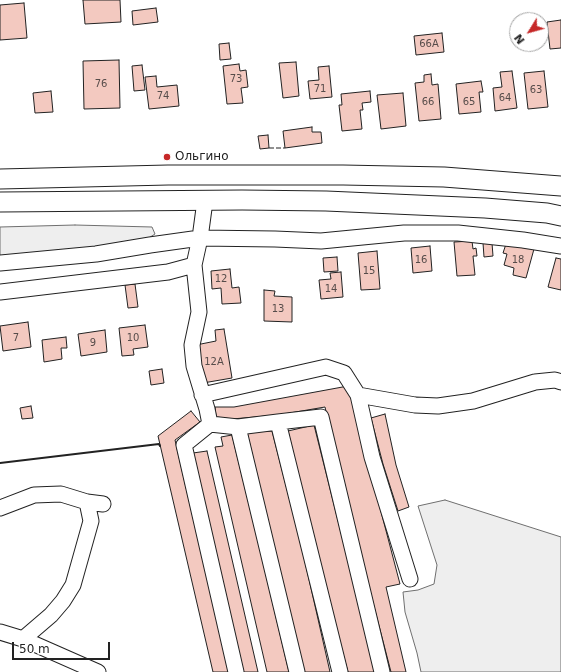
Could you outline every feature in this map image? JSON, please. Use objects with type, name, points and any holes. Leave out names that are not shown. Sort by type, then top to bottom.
[{"type":"main road","points":[[0,167],[58,177]]},
{"type":"main road","points":[[0,179],[58,177],[343,175],[444,177],[561,186]]},
{"type":"main road","points":[[0,202],[242,200],[318,201],[493,209],[547,213],[561,216]]},
{"type":"street","points":[[205,201],[200,238],[194,265],[199,312],[192,345],[194,366],[210,424]]},
{"type":"street","points":[[0,263],[96,254],[200,238],[321,241],[404,233],[458,234],[522,240],[561,246]]},
{"type":"street","points":[[0,292],[168,272],[194,265]]},
{"type":"street","points":[[202,395],[326,367],[344,373],[358,395],[372,457],[410,579]]},
{"type":"street","points":[[358,395],[415,405],[438,406],[473,401],[535,382],[555,380],[561,382]]},
{"type":"street","points":[[236,672],[184,445],[210,424],[238,427],[320,417],[382,672]]},
{"type":"street","points":[[278,422],[340,672]]},
{"type":"street","points":[[238,427],[297,672]]},
{"type":"street","points":[[0,508],[34,494],[60,494],[87,502],[103,504]]},
{"type":"street","points":[[23,639],[59,605],[73,585],[91,520],[87,502]]},
{"type":"street","points":[[0,632],[23,639],[98,672]]},
{"type":"shaded area","points":[[75,225],[152,227],[155,234],[147,239],[106,249],[0,256],[0,227]]},
{"type":"shaded area","points":[[445,500],[561,537],[561,672],[421,672],[405,612],[403,592],[418,590],[434,584],[437,565],[418,506]]},
{"type":"building","points":[[83,0],[120,0],[121,22],[85,24]]},
{"type":"building","points":[[24,3],[27,38],[0,40],[0,5]]},
{"type":"building","points":[[156,8],[158,22],[133,25],[132,11]]},
{"type":"building","points":[[561,20],[561,48],[550,49],[549,22]]},
{"type":"building","points":[[442,33],[444,52],[416,55],[414,36]]},
{"type":"building","points":[[229,43],[231,59],[220,60],[219,44]]},
{"type":"building","points":[[119,60],[120,108],[84,109],[83,61]]},
{"type":"building","points":[[296,62],[299,96],[283,98],[279,63]]},
{"type":"building","points":[[239,64],[240,71],[246,70],[248,87],[241,88],[243,103],[227,104],[223,66]]},
{"type":"building","points":[[142,65],[145,90],[134,91],[132,66]]},
{"type":"building","points":[[329,66],[332,97],[310,99],[308,81],[319,80],[318,67]]},
{"type":"building","points":[[512,71],[517,108],[495,111],[493,88],[502,87],[500,72]]},
{"type":"building","points":[[544,71],[548,107],[528,109],[524,73]]},
{"type":"building","points":[[431,74],[432,85],[438,84],[441,119],[419,121],[415,83],[424,82],[424,75]]},
{"type":"building","points":[[156,76],[157,87],[177,85],[179,106],[149,109],[145,77]]},
{"type":"building","points":[[481,81],[483,92],[479,92],[481,112],[459,114],[456,84]]},
{"type":"building","points":[[51,91],[53,112],[35,113],[33,93]]},
{"type":"building","points":[[370,91],[371,102],[362,103],[363,110],[360,110],[362,129],[342,131],[339,105],[342,105],[341,94]]},
{"type":"building","points":[[403,93],[406,126],[381,129],[377,95]]},
{"type":"building","points":[[312,127],[312,132],[321,132],[322,143],[285,148],[283,131]]},
{"type":"building","points":[[268,135],[269,148],[260,149],[258,136]]},
{"type":"building","points":[[472,241],[473,249],[476,248],[477,256],[473,256],[475,275],[457,276],[454,242]]},
{"type":"building","points":[[507,241],[534,249],[526,278],[513,275],[514,268],[504,265],[507,254],[503,253]]},
{"type":"building","points":[[483,243],[492,243],[493,256],[484,257]]},
{"type":"building","points":[[430,246],[432,271],[413,273],[411,248]]},
{"type":"building","points":[[377,251],[380,289],[361,290],[358,253]]},
{"type":"building","points":[[337,257],[338,271],[324,272],[323,258]]},
{"type":"building","points":[[556,258],[561,259],[561,290],[548,287]]},
{"type":"building","points":[[230,269],[232,288],[239,287],[241,303],[222,304],[221,288],[212,289],[211,271]]},
{"type":"building","points":[[341,272],[343,297],[321,299],[319,280],[331,279],[330,273]]},
{"type":"building","points":[[135,284],[138,307],[128,308],[125,285]]},
{"type":"building","points":[[264,290],[275,291],[274,296],[292,297],[292,322],[264,321]]},
{"type":"building","points":[[28,322],[31,347],[3,351],[0,326]]},
{"type":"building","points":[[145,325],[148,347],[133,349],[134,355],[122,356],[119,328]]},
{"type":"building","points":[[224,329],[232,378],[203,383],[196,345],[216,341],[215,330]]},
{"type":"building","points":[[105,330],[107,352],[81,356],[78,334]]},
{"type":"building","points":[[66,337],[67,348],[61,348],[62,359],[44,362],[42,340]]},
{"type":"building","points":[[162,369],[164,383],[151,385],[149,371]]},
{"type":"building","points":[[348,386],[400,584],[386,587],[406,672],[391,672],[344,491],[325,407],[278,415],[232,419],[216,417],[215,407],[234,407]]},
{"type":"building","points":[[31,406],[33,418],[22,419],[20,408]]},
{"type":"building","points":[[191,411],[200,422],[175,440],[229,672],[213,672],[158,436]]},
{"type":"building","points":[[385,414],[396,465],[409,507],[398,511],[383,464],[371,418]]},
{"type":"building","points":[[314,425],[376,672],[348,672],[326,593],[288,431]]},
{"type":"building","points":[[272,431],[301,544],[330,672],[302,672],[247,432]]},
{"type":"building","points":[[232,435],[289,672],[267,672],[215,447],[223,446],[221,437]]},
{"type":"building","points":[[207,451],[258,672],[243,672],[193,453]]},
{"type":"fence","points":[[269,148],[285,148]]},
{"type":"wall","points":[[0,463],[159,444],[160,446]]},
{"type":"place","name":"Ольгино","points":[[167,157]]}]
